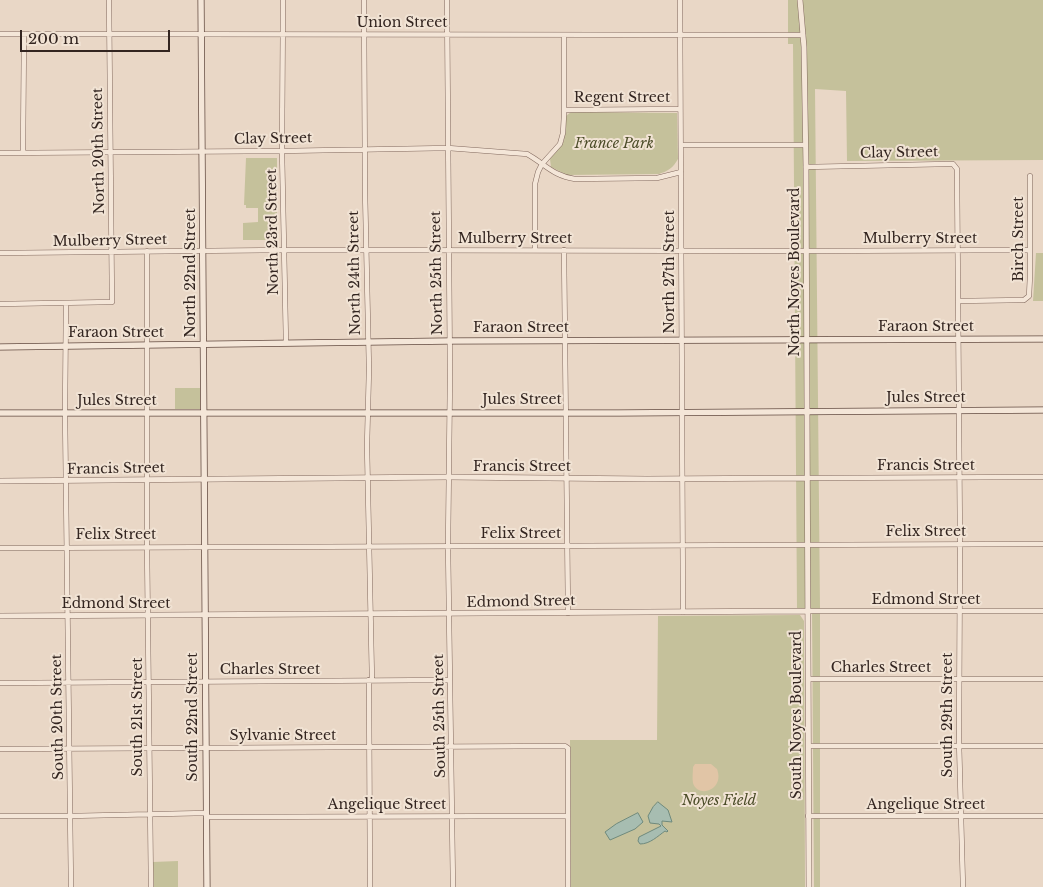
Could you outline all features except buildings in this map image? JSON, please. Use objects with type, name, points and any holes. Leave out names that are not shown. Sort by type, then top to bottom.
[{"type":"main road","name":"North 22nd Street","points":[[201,0],[205,414],[204,546]]},
{"type":"main road","name":"Faraon Street","points":[[0,346],[147,346],[566,340],[1043,339]]},
{"type":"main road","name":"Jules Street","points":[[0,413],[567,413],[1043,410]]},
{"type":"main road","name":"South 22nd Street","points":[[204,546],[206,887]]},
{"type":"street","name":"North 20th Street","points":[[66,303],[112,302],[109,0]]},
{"type":"street","name":"North 23rd Street","points":[[283,0],[282,151],[286,344]]},
{"type":"street","name":"North 24th Street","points":[[364,0],[371,614],[370,887]]},
{"type":"street","name":"North 25th Street","points":[[447,0],[450,413],[448,546]]},
{"type":"street","name":"North 27th Street","points":[[680,0],[683,612]]},
{"type":"street","name":"North Noyes Boulevard","points":[[800,0],[803,35],[806,167],[808,544]]},
{"type":"street","name":"Union Street","points":[[0,34],[803,35]]},
{"type":"street","points":[[23,152],[24,34]]},
{"type":"street","points":[[536,250],[535,184],[542,164],[555,151],[561,141],[564,110],[564,35]]},
{"type":"street","name":"Regent Street","points":[[564,110],[680,109]]},
{"type":"street","points":[[681,145],[805,145]]},
{"type":"street","name":"Clay Street","points":[[0,153],[448,148],[526,154],[563,178],[657,178],[681,172]]},
{"type":"street","name":"Clay Street","points":[[806,167],[953,164],[957,169],[958,202]]},
{"type":"street","name":"Birch Street","points":[[958,301],[1024,300],[1029,296],[1030,176]]},
{"type":"street","name":"South 29th Street","points":[[958,202],[959,745],[963,887]]},
{"type":"street","name":"Mulberry Street","points":[[0,253],[285,250],[1030,250]]},
{"type":"street","points":[[564,250],[568,613]]},
{"type":"street","name":"South 21st Street","points":[[147,251],[146,546],[151,887]]},
{"type":"street","points":[[0,304],[66,303],[67,547]]},
{"type":"street","name":"Francis Street","points":[[0,481],[449,477],[682,479],[1043,477]]},
{"type":"street","name":"South Noyes Boulevard","points":[[808,544],[809,887]]},
{"type":"street","name":"Felix Street","points":[[0,548],[369,545],[1043,544]]},
{"type":"street","name":"South 25th Street","points":[[448,546],[452,887]]},
{"type":"street","name":"South 20th Street","points":[[67,547],[71,887]]},
{"type":"street","name":"Edmond Street","points":[[0,616],[1043,611]]},
{"type":"street","name":"Charles Street","points":[[809,679],[1043,679]]},
{"type":"street","name":"Charles Street","points":[[0,683],[450,680]]},
{"type":"street","name":"Sylvanie Street","points":[[0,749],[565,746],[568,748],[568,816]]},
{"type":"street","points":[[809,746],[1043,746]]},
{"type":"street","name":"Angelique Street","points":[[0,816],[150,814],[370,817],[568,816]]},
{"type":"street","points":[[568,816],[568,887]]},
{"type":"street","name":"Angelique Street","points":[[808,816],[1043,816]]},
{"type":"green space","points":[[788,0],[1043,0],[1043,160],[847,161],[846,91],[815,89],[820,608],[820,887],[814,887],[812,609],[797,608],[793,44],[788,44]]},
{"type":"green space","name":"France Park","points":[[571,112],[677,113],[678,159],[670,169],[659,174],[567,175],[551,167],[550,159],[564,141],[566,116]]},
{"type":"green space","points":[[246,158],[277,158],[277,240],[243,240],[243,223],[258,222],[258,208],[246,208],[246,205],[244,205]]},
{"type":"green space","points":[[1036,253],[1043,253],[1043,301],[1033,301]]},
{"type":"green space","points":[[175,388],[200,388],[200,409],[175,409]]},
{"type":"green space","name":"Noyes Field","points":[[800,615],[804,621],[805,887],[571,887],[570,740],[657,740],[658,616]]},
{"type":"green space","points":[[178,861],[178,887],[154,887],[153,862]]},
{"type":"sand","points":[[695,764],[711,764],[717,769],[717,782],[710,790],[700,791],[693,783],[693,767]]},
{"type":"shaded area","points":[[658,802],[668,810],[672,822],[662,821],[662,825],[668,831],[644,844],[640,844],[638,841],[639,837],[661,826],[650,823],[648,816]]},
{"type":"shaded area","points":[[638,813],[643,822],[635,829],[610,840],[605,832]]}]
